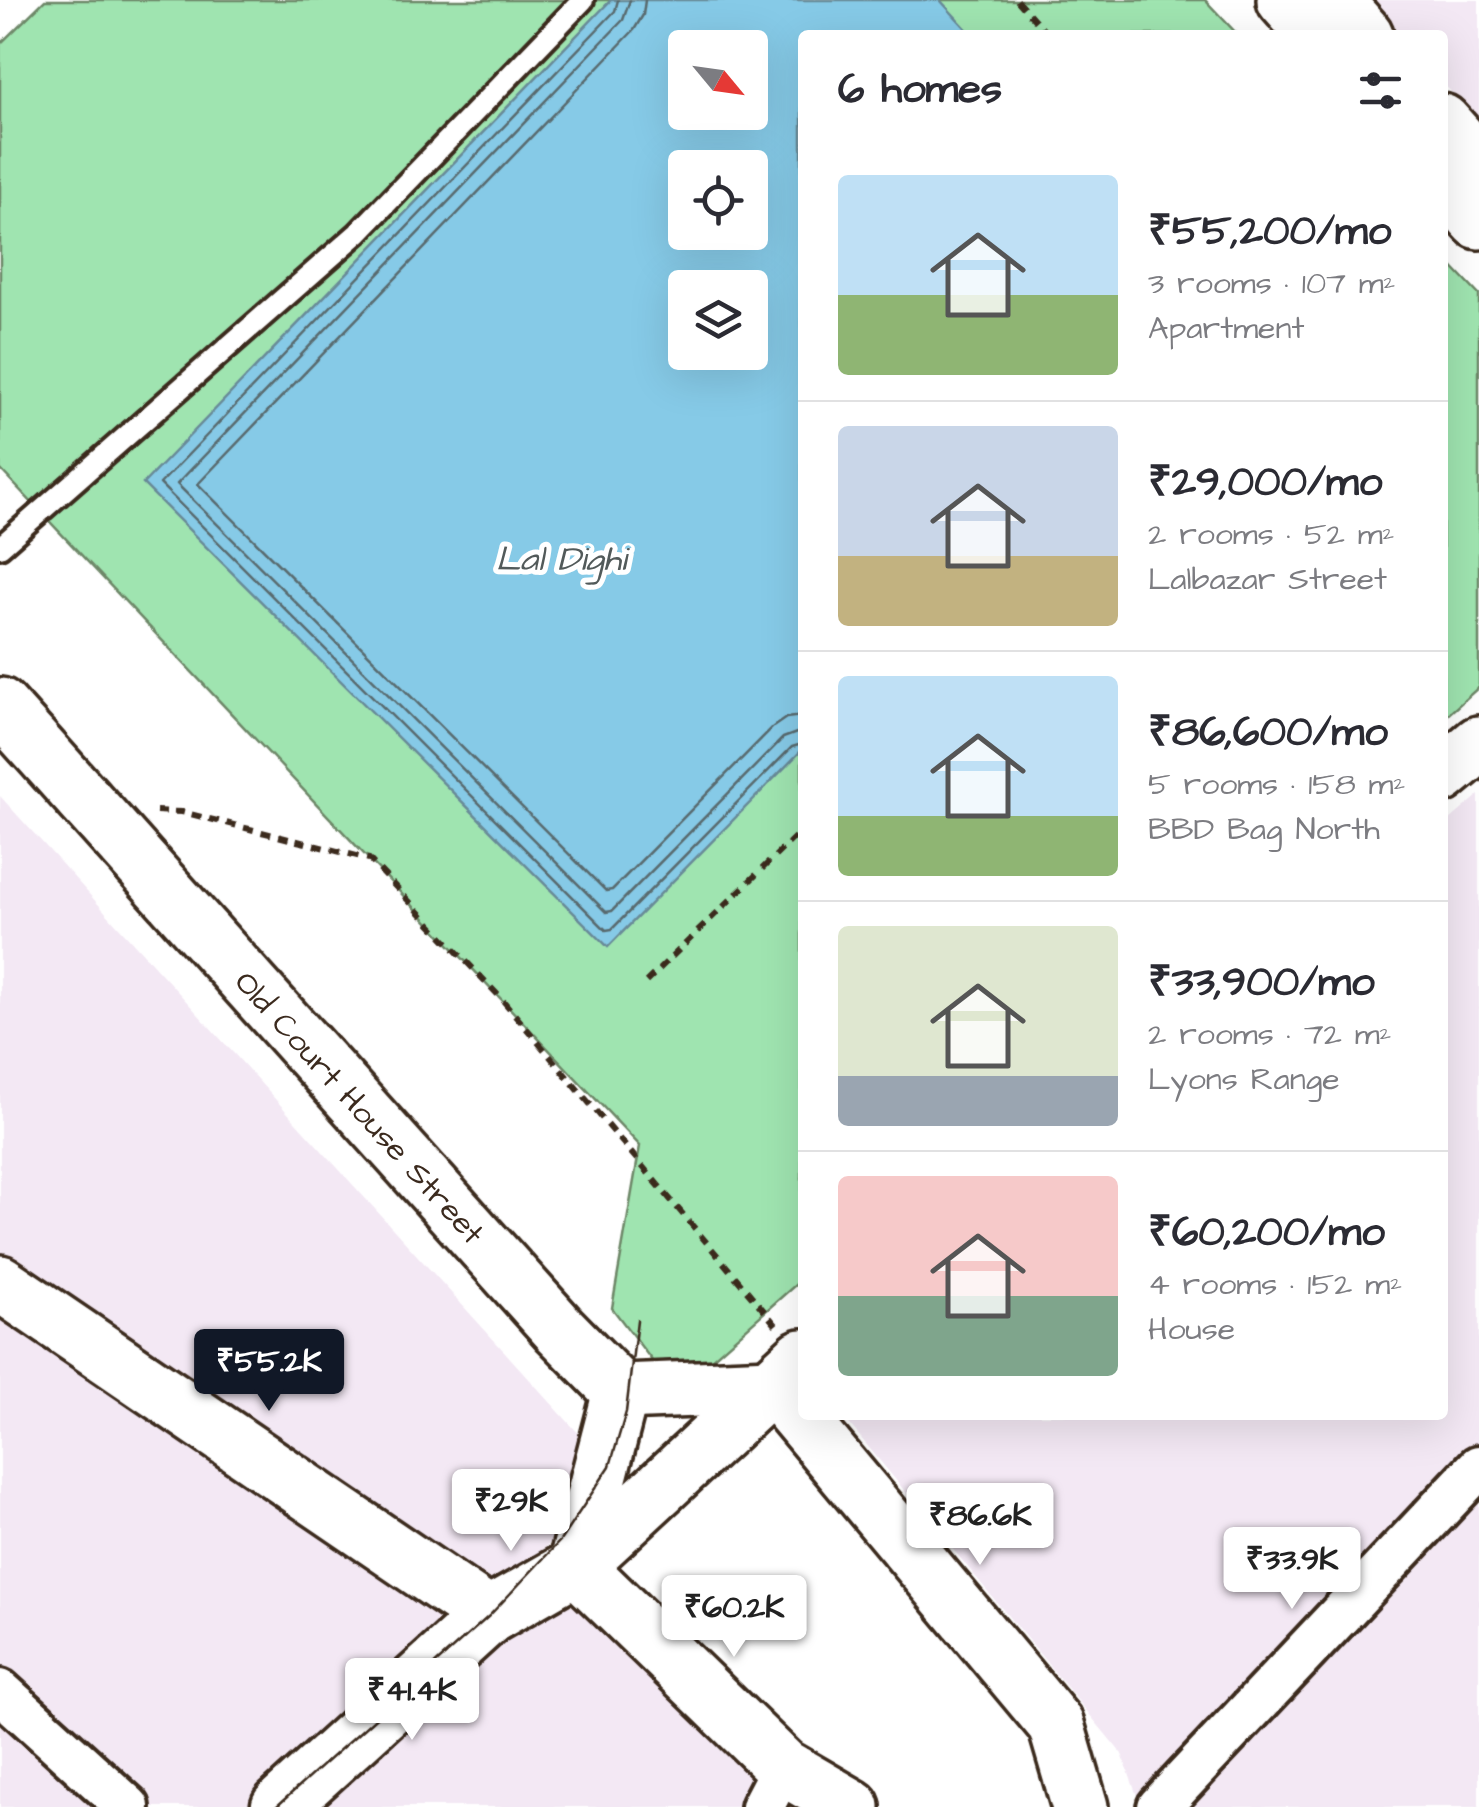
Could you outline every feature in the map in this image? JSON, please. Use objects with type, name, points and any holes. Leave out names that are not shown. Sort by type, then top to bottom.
[{"type":"main road","points":[[1285,0],[1312,30]]},
{"type":"main road","points":[[1334,0],[1361,30]]},
{"type":"main road","points":[[1448,129],[1479,163]]},
{"type":"main road","points":[[1448,187],[1479,221]]},
{"type":"main road","name":"Old Court House Street","points":[[0,706],[546,1314],[621,1392]]},
{"type":"main road","points":[[1448,770],[1479,744]]},
{"type":"main road","points":[[0,1284],[489,1616]]},
{"type":"main road","points":[[576,1566],[621,1392],[784,1357]]},
{"type":"main road","points":[[292,1803],[489,1616],[576,1566],[683,1469],[784,1357]]},
{"type":"main road","points":[[831,1420],[1056,1725],[1080,1807]]},
{"type":"main road","points":[[576,1566],[772,1787],[852,1807]]},
{"type":"street","points":[[1159,1807],[1479,1467]]},
{"type":"street","points":[[0,1691],[128,1807]]},
{"type":"lane","points":[[0,548],[358,233],[583,0]]},
{"type":"path","points":[[1017,0],[1044,30]]},
{"type":"path","points":[[182,812],[368,859],[500,998],[784,1357]]},
{"type":"path","points":[[646,982],[798,834]]},
{"type":"shaded area","points":[[1351,0],[1479,0],[1479,118],[1448,89],[1448,30],[1384,30]]},
{"type":"shaded area","points":[[1479,795],[1479,1807],[1141,1807],[1122,1754],[846,1420],[1448,1420],[1448,822]]},
{"type":"shaded area","points":[[0,796],[621,1480],[253,1807],[0,1807]]},
{"type":"shaded area","points":[[559,1573],[823,1807],[302,1807]]},
{"type":"green space","points":[[45,0],[1205,0],[1233,30],[798,30],[798,1283],[675,1391],[612,1308],[640,1146],[0,469],[0,44]]},
{"type":"green space","points":[[1448,262],[1479,295],[1479,687],[1448,715]]},
{"type":"water","name":"Lal Dighi","points":[[611,0],[940,0],[967,30],[798,30],[798,754],[608,947],[143,484]]},
{"type":"tram line","points":[[276,1807],[489,1616],[560,1541],[610,1466],[626,1412],[637,1320]]}]
